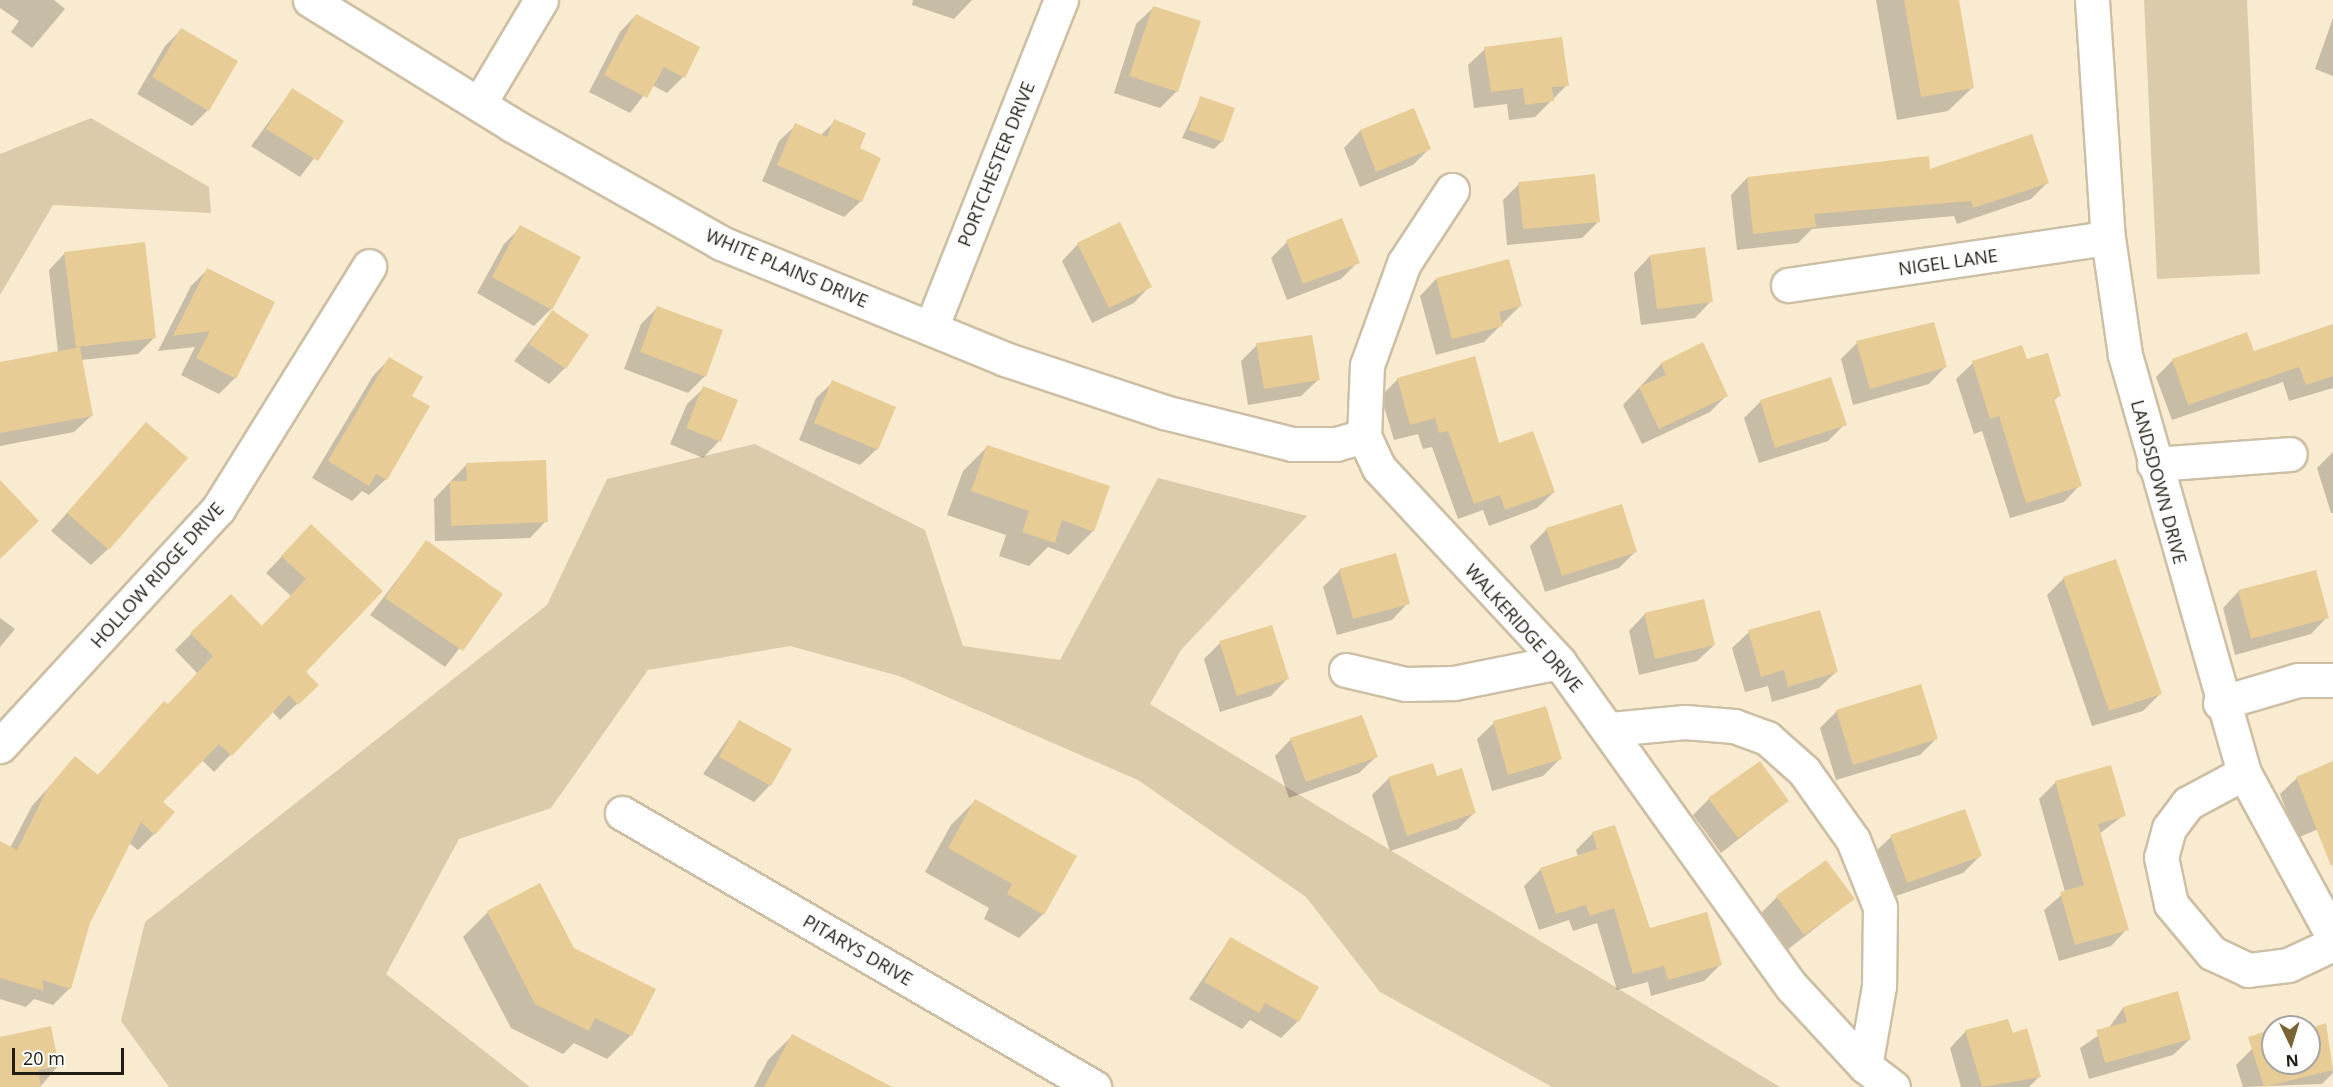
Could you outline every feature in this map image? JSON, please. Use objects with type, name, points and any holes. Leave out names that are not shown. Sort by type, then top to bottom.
[{"type":"street","name":"WHITE PLAINS DRIVE","points":[[310,0],[479,104],[721,243],[931,328],[1164,412],[1292,444],[1336,444],[1364,436]]},
{"type":"street","points":[[479,104],[541,0]]},
{"type":"street","name":"PORTCHESTER DRIVE","points":[[931,328],[1061,0]]},
{"type":"street","name":"LANDSDOWN DRIVE","points":[[2092,0],[2108,238],[2125,355],[2220,703],[2244,773],[2333,936]]},
{"type":"street","name":"WALKERIDGE DRIVE","points":[[1452,190],[1427,221],[1385,308],[1367,365],[1364,436],[1378,468],[1559,662],[1611,729],[1792,987],[1865,1066],[1893,1087]]},
{"type":"street","name":"NIGEL LANE","points":[[1788,285],[2108,238]]},
{"type":"street","name":"HOLLOW RIDGE DRIVE","points":[[0,746],[218,510],[369,266]]},
{"type":"street","points":[[2154,464],[2290,454]]},
{"type":"street","points":[[1346,670],[1405,684],[1454,683],[1559,662]]},
{"type":"street","points":[[2220,703],[2280,684],[2333,680]]},
{"type":"street","points":[[1611,729],[1685,722],[1734,726],[1767,738],[1804,771],[1853,840],[1880,907],[1879,986],[1865,1066]]},
{"type":"street","points":[[2244,773],[2188,803],[2169,828],[2161,857],[2171,904],[2212,952],[2248,970],[2288,965],[2333,944]]},
{"type":"street","name":"PITARYS DRIVE","points":[[622,813],[1094,1087]]},
{"type":"shaded area","points":[[2144,0],[2247,0],[2260,274],[2157,279]]},
{"type":"shaded area","points":[[91,118],[209,187],[211,213],[53,205],[0,295],[0,154]]},
{"type":"shaded area","points":[[755,444],[925,530],[963,646],[1060,660],[1158,478],[1307,516],[1181,650],[1150,704],[1780,1087],[1552,1087],[1380,992],[1306,897],[1138,780],[899,676],[790,646],[648,670],[551,808],[459,839],[386,974],[530,1087],[169,1087],[121,1021],[145,922],[547,605],[607,479]]},
{"type":"building","points":[[1904,0],[1959,0],[1974,88],[1921,97]]},
{"type":"building","points":[[1153,6],[1201,21],[1178,92],[1129,76]]},
{"type":"building","points":[[636,14],[700,47],[685,78],[664,67],[647,98],[604,75]]},
{"type":"building","points":[[181,28],[238,61],[209,111],[152,77]]},
{"type":"building","points":[[1562,37],[1569,86],[1552,87],[1554,101],[1525,105],[1523,88],[1491,92],[1484,47]]},
{"type":"building","points":[[292,88],[344,121],[318,161],[266,129]]},
{"type":"building","points":[[1200,96],[1235,108],[1223,142],[1189,130]]},
{"type":"building","points":[[1414,108],[1431,149],[1376,172],[1360,130]]},
{"type":"building","points":[[834,119],[866,133],[860,148],[881,158],[862,202],[777,165],[795,123],[827,137]]},
{"type":"building","points":[[2032,134],[2049,183],[1973,208],[1971,201],[1814,214],[1816,227],[1753,234],[1747,177],[1929,156],[1930,169]]},
{"type":"building","points":[[1595,174],[1600,222],[1523,229],[1518,182]]},
{"type":"building","points":[[1342,218],[1360,263],[1303,284],[1286,240]]},
{"type":"building","points":[[1120,222],[1152,287],[1109,308],[1077,243]]},
{"type":"building","points":[[520,225],[581,257],[552,310],[492,277]]},
{"type":"building","points":[[145,242],[156,338],[76,347],[64,252]]},
{"type":"building","points":[[1705,247],[1713,302],[1657,309],[1650,255]]},
{"type":"building","points":[[1509,259],[1522,306],[1499,312],[1503,326],[1452,339],[1436,278]]},
{"type":"building","points":[[207,268],[275,302],[236,379],[196,358],[210,331],[173,336]]},
{"type":"building","points":[[657,306],[723,330],[706,377],[640,352]]},
{"type":"building","points":[[552,310],[589,335],[566,369],[529,344]]},
{"type":"building","points":[[1934,322],[1947,367],[1870,389],[1856,341]]},
{"type":"building","points":[[2333,324],[2333,376],[2306,385],[2299,367],[2188,405],[2172,359],[2247,332],[2254,351]]},
{"type":"building","points":[[1312,335],[1320,380],[1264,389],[1256,343]]},
{"type":"building","points":[[1703,342],[1728,396],[1659,429],[1639,387],[1666,375],[1661,363]]},
{"type":"building","points":[[2022,345],[2027,359],[2048,353],[2061,396],[2054,398],[2082,486],[2026,503],[1999,416],[1990,419],[1972,361]]},
{"type":"building","points":[[80,347],[93,416],[0,433],[0,362]]},
{"type":"building","points":[[1475,356],[1499,443],[1533,431],[1555,492],[1505,510],[1500,495],[1474,504],[1448,431],[1439,433],[1435,418],[1410,425],[1397,378]]},
{"type":"building","points":[[389,357],[423,377],[412,396],[430,406],[387,480],[376,474],[369,486],[328,461]]},
{"type":"building","points":[[1831,377],[1847,425],[1775,448],[1760,400]]},
{"type":"building","points":[[832,380],[896,407],[878,450],[814,423]]},
{"type":"building","points":[[703,386],[738,400],[721,442],[686,428]]},
{"type":"building","points":[[146,422],[188,458],[109,550],[67,513]]},
{"type":"building","points":[[987,445],[1110,486],[1094,532],[1062,520],[1055,543],[1022,532],[1029,511],[971,491]]},
{"type":"building","points":[[546,460],[548,522],[451,526],[450,481],[467,481],[466,463]]},
{"type":"building","points":[[0,480],[39,521],[0,559]]},
{"type":"building","points":[[1622,504],[1637,552],[1562,576],[1546,528]]},
{"type":"building","points":[[311,524],[383,591],[306,672],[319,685],[298,705],[289,695],[232,756],[219,744],[163,802],[175,812],[155,835],[141,822],[90,923],[71,989],[42,980],[44,991],[0,978],[0,841],[17,850],[48,788],[75,756],[98,775],[164,701],[168,704],[213,656],[190,633],[231,594],[262,626],[306,579],[281,556]]},
{"type":"building","points":[[426,540],[503,594],[463,651],[385,598]]},
{"type":"building","points":[[1396,553],[1410,604],[1353,619],[1339,569]]},
{"type":"building","points":[[2116,559],[2162,694],[2109,711],[2063,577]]},
{"type":"building","points":[[2316,570],[2329,618],[2251,639],[2238,590]]},
{"type":"building","points":[[1704,599],[1715,645],[1655,659],[1644,613]]},
{"type":"building","points":[[1820,610],[1838,672],[1788,687],[1784,670],[1761,677],[1748,630]]},
{"type":"building","points":[[1272,625],[1289,679],[1237,696],[1219,641]]},
{"type":"building","points":[[1921,684],[1938,739],[1853,765],[1836,710]]},
{"type":"building","points":[[1546,706],[1562,759],[1508,775],[1493,721]]},
{"type":"building","points":[[1362,715],[1378,757],[1306,782],[1290,738]]},
{"type":"building","points":[[739,720],[792,749],[771,786],[719,757]]},
{"type":"building","points":[[1760,761],[1789,801],[1738,838],[1708,798]]},
{"type":"building","points":[[2333,761],[2333,865],[2331,866],[2296,777]]},
{"type":"building","points":[[1433,763],[1437,776],[1462,768],[1476,813],[1407,836],[1388,777]]},
{"type":"building","points":[[2111,765],[2126,816],[2098,824],[2129,930],[2075,945],[2060,892],[2084,885],[2055,781]]},
{"type":"building","points":[[975,799],[1077,856],[1044,915],[1007,894],[1012,884],[948,848]]},
{"type":"building","points":[[1965,809],[1982,856],[1907,883],[1890,835]]},
{"type":"building","points":[[1615,825],[1650,928],[1707,912],[1722,965],[1668,980],[1664,966],[1633,974],[1614,908],[1590,916],[1586,905],[1556,914],[1540,868],[1597,849],[1592,832]]},
{"type":"building","points":[[1826,860],[1855,899],[1804,935],[1776,896]]},
{"type":"building","points":[[540,883],[574,948],[656,989],[632,1036],[595,1018],[589,1031],[535,1004],[487,911]]},
{"type":"building","points":[[1230,937],[1319,987],[1299,1022],[1265,1003],[1259,1013],[1204,982]]},
{"type":"building","points":[[2178,991],[2191,1039],[2105,1063],[2096,1030],[2127,1022],[2123,1007]]},
{"type":"building","points":[[2008,1019],[2013,1033],[2027,1028],[2041,1077],[1982,1087],[1965,1030]]},
{"type":"building","points":[[2326,1023],[2333,1070],[2321,1073],[2321,1025]]},
{"type":"building","points":[[51,1026],[59,1066],[38,1070],[41,1087],[0,1087],[0,1037]]},
{"type":"building","points":[[2261,1033],[2261,1075],[2313,1075],[2264,1087],[2248,1037]]},
{"type":"building","points":[[792,1034],[892,1087],[764,1087]]}]
